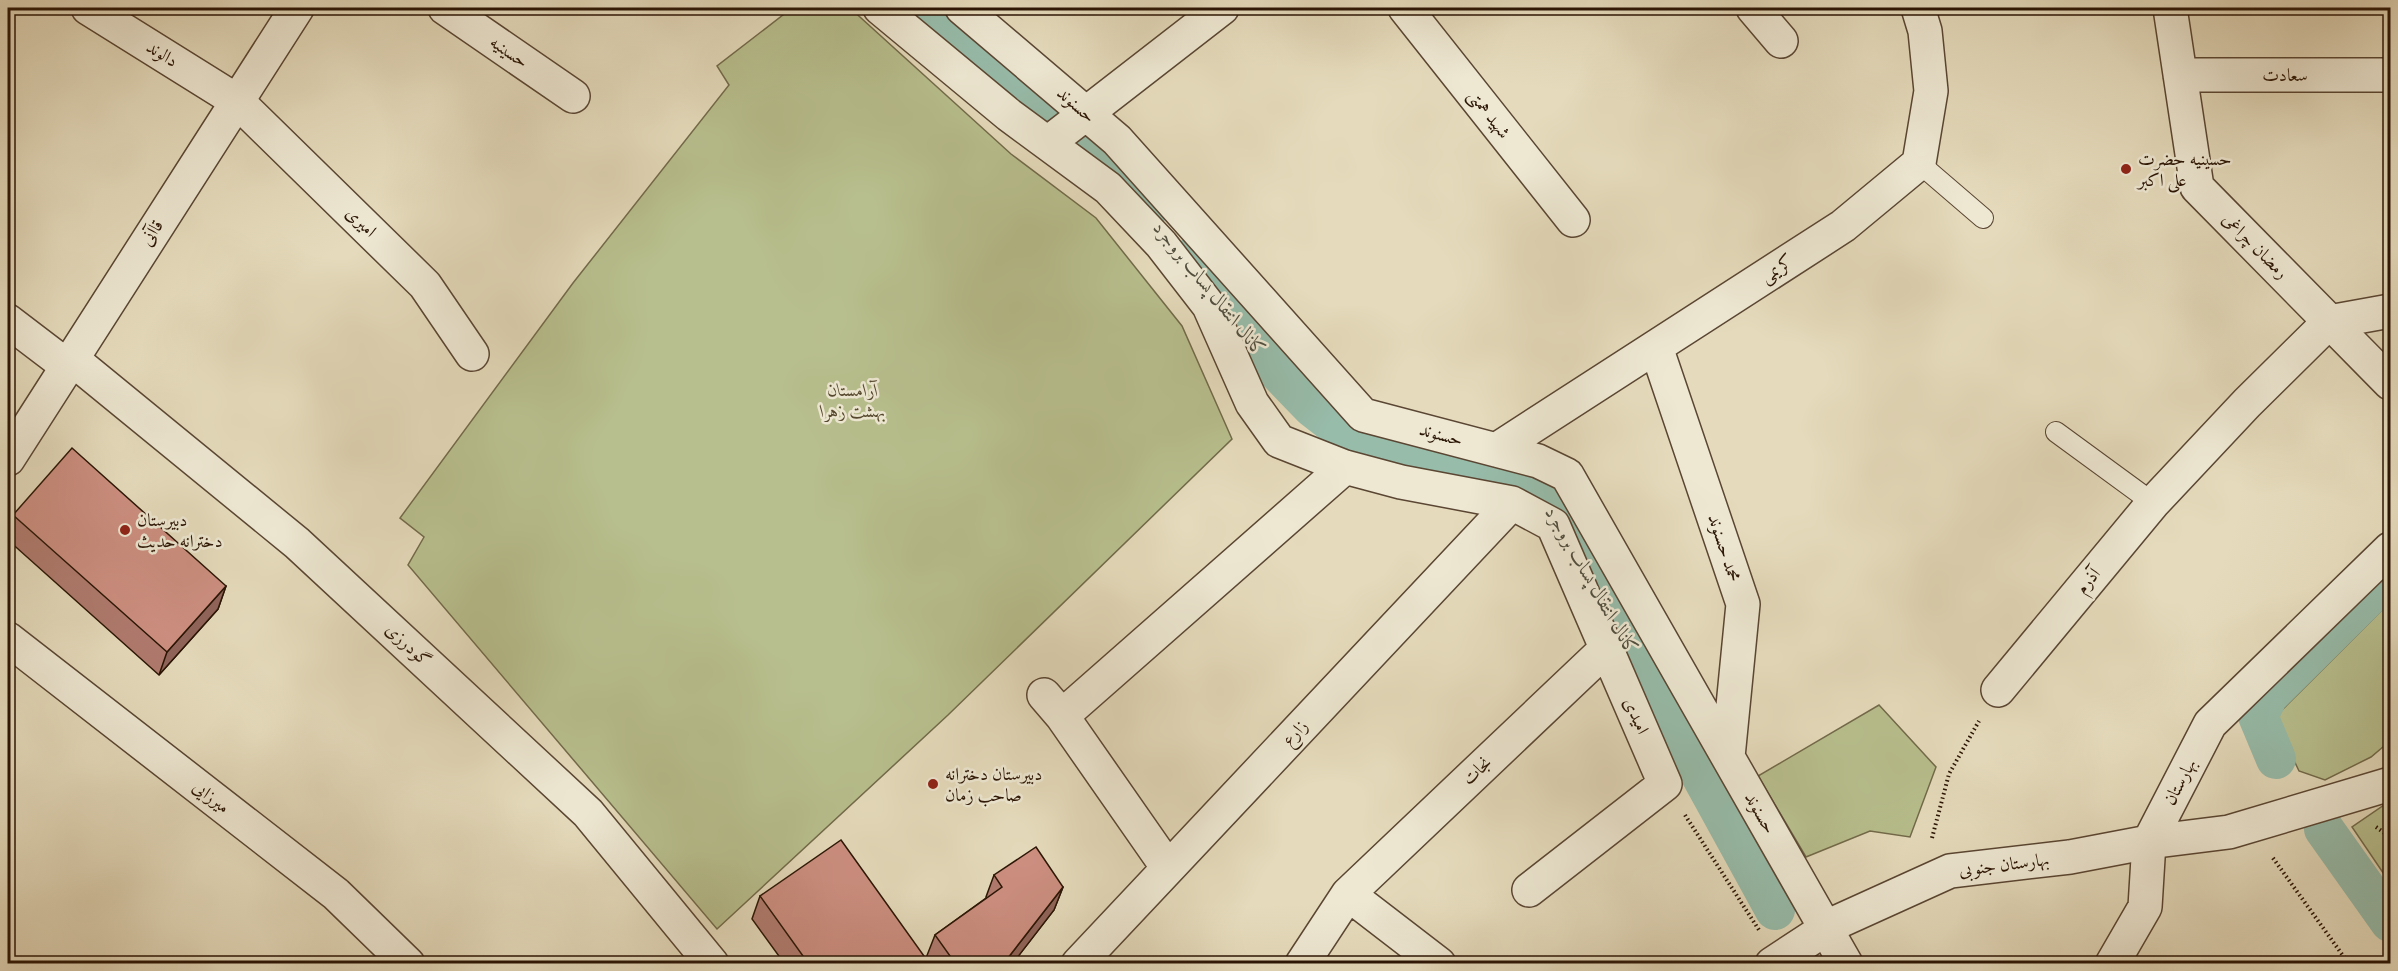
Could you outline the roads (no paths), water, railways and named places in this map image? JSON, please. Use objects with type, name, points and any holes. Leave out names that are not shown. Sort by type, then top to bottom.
[{"type":"street","name":"دالوند","points":[[88,8],[237,101]]},
{"type":"street","name":"قاآنی","points":[[8,459],[297,8]]},
{"type":"street","name":"حسینیه","points":[[445,8],[573,96]]},
{"type":"street","points":[[880,8],[1009,115],[1108,188],[1161,244],[1209,306],[1252,404],[1278,441],[1345,467],[1401,482],[1512,503],[1553,525],[1606,649]]},
{"type":"street","points":[[1048,143],[1221,8]]},
{"type":"street","name":"شهید همتی","points":[[1405,8],[1573,220]]},
{"type":"street","points":[[1753,8],[1781,41]]},
{"type":"street","points":[[1918,8],[1925,31],[1931,91],[1919,162]]},
{"type":"street","name":"رمضان چراغی","points":[[2170,8],[2197,187],[2391,383]]},
{"type":"street","name":"حسنوند","points":[[970,10],[1117,140],[1363,415],[1538,461],[1567,475],[1846,963]]},
{"type":"street","name":"سعادت","points":[[2180,75],[2391,75]]},
{"type":"street","name":"امیری","points":[[237,101],[425,285],[472,354]]},
{"type":"street","name":"کریمی","points":[[1496,450],[1843,226],[1919,162]]},
{"type":"street","points":[[2329,322],[2391,311]]},
{"type":"street","name":"گودرزی","points":[[8,321],[70,362],[297,543],[588,813],[712,963]]},
{"type":"street","name":"آذرم","points":[[1998,690],[2152,503],[2247,403],[2329,322]]},
{"type":"street","name":"محمد حسنوند","points":[[1656,347],[1743,604],[1728,758]]},
{"type":"street","points":[[1168,868],[1053,705],[1345,467]]},
{"type":"street","name":"زارع","points":[[1078,963],[1512,503]]},
{"type":"street","name":"بهارستان","points":[[2149,842],[2210,724],[2391,549]]},
{"type":"street","name":"میرزایی","points":[[8,639],[336,894],[408,963]]},
{"type":"street","name":"امیدی","points":[[1529,891],[1665,784],[1606,649]]},
{"type":"street","name":"نجات","points":[[1302,963],[1348,894],[1606,649]]},
{"type":"street","points":[[2112,963],[2145,907],[2149,842],[2217,834],[2391,784]]},
{"type":"street","name":"بهارستان جنوبی","points":[[1775,962],[1825,928],[1950,871],[2070,857],[2149,842]]},
{"type":"street","points":[[1348,894],[1439,963]]},
{"type":"lane","points":[[1919,162],[1983,218]]},
{"type":"lane","points":[[2056,432],[2152,503]]},
{"type":"waterway","name":"کانال انتقال پساب بروجرد","points":[[929,8],[1050,113]]},
{"type":"waterway","name":"کانال انتقال پساب بروجرد","points":[[1084,139],[1147,211]]},
{"type":"waterway","name":"کانال انتقال پساب بروجرد","points":[[1189,259],[1227,303],[1261,354],[1312,407],[1353,439],[1520,485],[1543,498],[1560,519],[1775,910]]},
{"type":"waterway","points":[[2276,759],[2258,716],[2268,696],[2390,575]]},
{"type":"waterway","name":"کانال انتقال پساب بروجرد","points":[[2324,829],[2390,922]]},
{"type":"place","name":"حسینیه حضرت علی اکبر","points":[[2126,169]]},
{"type":"place","name":"دبیرستان دخترانه حدیث","points":[[125,530]]},
{"type":"place","name":"دبیرستان دخترانه صاحب زمان","points":[[933,784]]},
{"type":"park label","name":"آرامستان بهشت زهرا","points":[[853,400]]}]
